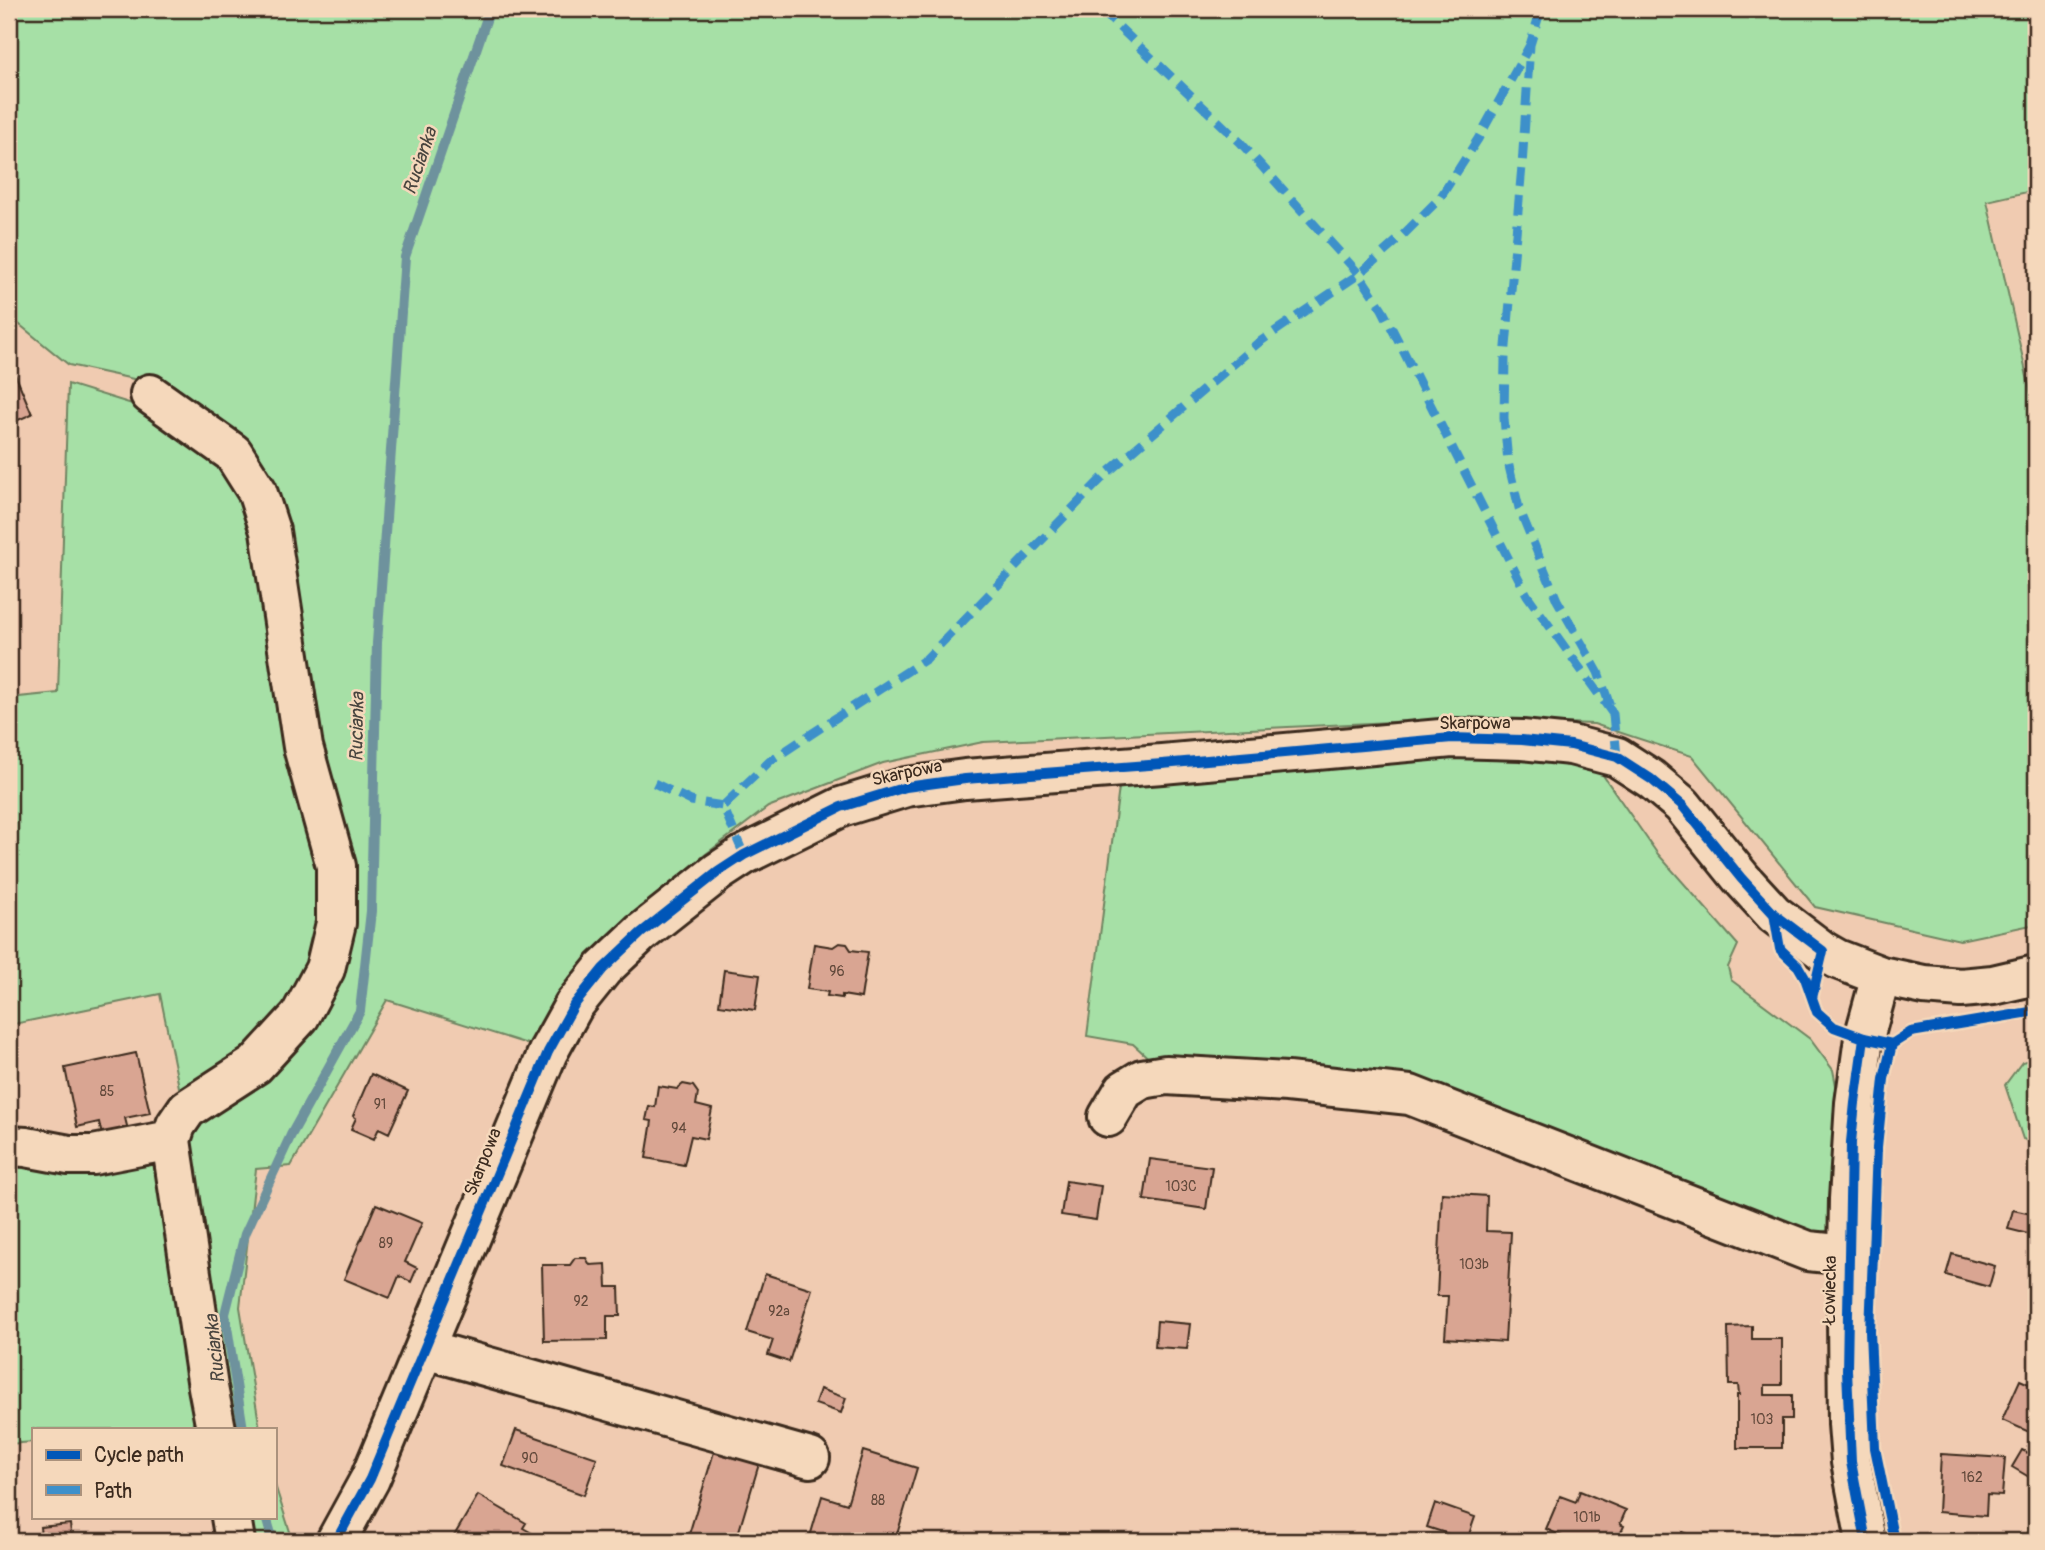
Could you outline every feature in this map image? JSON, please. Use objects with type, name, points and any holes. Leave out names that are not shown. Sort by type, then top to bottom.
[{"type":"street","points":[[150,394],[233,453],[257,491],[270,531],[303,747],[337,866],[336,923],[331,946],[325,969],[300,1016],[255,1065],[187,1110],[176,1125],[171,1140],[216,1428]]},
{"type":"street","name":"Skarpowa","points":[[336,1541],[370,1479],[548,1052],[574,1005],[603,969],[641,933],[718,872],[744,855],[841,807],[906,787],[965,779],[1452,738],[1522,740],[1571,745],[1617,757],[1651,779],[1682,805],[1774,914],[1837,959],[1881,976],[1924,985],[1961,988],[1993,985],[2036,975]]},
{"type":"street","name":"Łowiecka","points":[[1867,1541],[1853,1473],[1848,1424],[1848,1255],[1855,1103],[1864,1038],[1881,976]]},
{"type":"street","points":[[1108,1117],[1124,1090],[1142,1079],[1166,1074],[1287,1082],[1410,1095],[1808,1251],[1848,1255]]},
{"type":"street","points":[[9,1146],[69,1155],[93,1155],[171,1140]]},
{"type":"street","points":[[425,1349],[810,1458]]},
{"type":"street","points":[[232,1518],[235,1541]]},
{"type":"green space","points":[[9,9],[2036,9],[2036,190],[1987,201],[2036,416],[2036,924],[1960,940],[1815,907],[1692,756],[1594,724],[1453,719],[983,742],[883,763],[768,807],[702,857],[626,922],[537,1047],[387,1000],[291,1166],[256,1169],[240,1307],[260,1428],[227,1428],[181,1097],[160,994],[9,1025],[9,698],[58,693],[68,384],[145,408],[227,460],[281,518],[258,457],[237,436],[161,385],[69,365],[9,316]]},
{"type":"green space","points":[[1461,753],[1526,754],[1600,771],[1657,853],[1738,945],[1728,967],[1731,980],[1810,1039],[1833,1070],[1838,1095],[1830,1230],[1808,1235],[1413,1081],[1153,1062],[1133,1044],[1087,1036],[1120,780]]},
{"type":"green space","points":[[2036,1058],[2036,1144],[2023,1139],[2005,1085],[2022,1062]]},
{"type":"green space","points":[[153,1160],[167,1176],[203,1424],[161,1428],[32,1428],[32,1442],[9,1444],[9,1164],[67,1173]]},
{"type":"green space","points":[[276,1488],[293,1541],[245,1541],[242,1518],[276,1518]]},
{"type":"building","points":[[12,367],[32,414],[9,424],[9,368]]},
{"type":"building","points":[[839,943],[847,944],[851,950],[868,952],[861,998],[827,996],[828,992],[807,989],[814,944],[833,947]]},
{"type":"building","points":[[724,970],[760,975],[755,1010],[719,1005]]},
{"type":"building","points":[[136,1053],[150,1113],[125,1118],[129,1134],[103,1140],[99,1122],[77,1127],[65,1068]]},
{"type":"building","points":[[371,1074],[408,1091],[389,1133],[379,1128],[374,1139],[351,1129],[356,1118],[353,1116]]},
{"type":"building","points":[[683,1084],[693,1086],[698,1093],[696,1105],[712,1109],[706,1139],[691,1136],[684,1165],[646,1158],[652,1121],[646,1120],[649,1106],[655,1107],[658,1086],[677,1089]]},
{"type":"building","points":[[1150,1159],[1212,1167],[1206,1209],[1144,1200]]},
{"type":"building","points":[[1066,1181],[1101,1186],[1096,1220],[1061,1215]]},
{"type":"building","points":[[1442,1193],[1487,1196],[1486,1231],[1511,1232],[1505,1342],[1445,1338],[1448,1296],[1437,1296]]},
{"type":"building","points":[[376,1204],[422,1223],[405,1262],[417,1268],[411,1282],[399,1276],[390,1298],[344,1279]]},
{"type":"building","points":[[2013,1210],[2036,1215],[2036,1236],[2008,1229]]},
{"type":"building","points":[[1952,1254],[1995,1266],[1989,1287],[1946,1275]]},
{"type":"building","points":[[575,1258],[586,1258],[590,1265],[606,1264],[607,1287],[619,1287],[620,1316],[607,1316],[607,1340],[544,1341],[542,1265],[570,1265]]},
{"type":"building","points":[[765,1274],[812,1289],[789,1362],[768,1355],[773,1340],[747,1332]]},
{"type":"building","points":[[1157,1321],[1190,1324],[1187,1349],[1155,1347]]},
{"type":"building","points":[[1752,1326],[1752,1339],[1782,1339],[1782,1385],[1765,1385],[1765,1395],[1792,1395],[1792,1419],[1782,1419],[1782,1448],[1737,1448],[1739,1395],[1738,1385],[1729,1385],[1728,1327]]},
{"type":"building","points":[[2020,1380],[2036,1387],[2036,1435],[2002,1420]]},
{"type":"building","points":[[820,1389],[846,1398],[841,1413],[815,1404]]},
{"type":"building","points":[[516,1430],[597,1458],[584,1495],[503,1466]]},
{"type":"building","points":[[2022,1450],[2036,1457],[2036,1481],[2012,1467]]},
{"type":"building","points":[[863,1451],[917,1468],[895,1541],[809,1540],[822,1496],[847,1504]]},
{"type":"building","points":[[714,1452],[759,1464],[736,1541],[687,1541]]},
{"type":"building","points":[[1941,1454],[2005,1458],[2002,1496],[1987,1495],[1986,1516],[1938,1512]]},
{"type":"building","points":[[1580,1491],[1626,1510],[1620,1524],[1624,1526],[1617,1541],[1559,1541],[1562,1536],[1546,1529],[1560,1496],[1576,1502]]},
{"type":"building","points":[[478,1495],[526,1523],[523,1528],[546,1541],[451,1541]]},
{"type":"building","points":[[1435,1503],[1475,1517],[1467,1540],[1427,1527]]},
{"type":"building","points":[[70,1524],[71,1533],[81,1541],[21,1541],[41,1537],[40,1527]]},
{"type":"building","points":[[1682,1532],[1704,1541],[1679,1541]]},
{"type":"waterway","name":"Rucianka","points":[[243,1428],[225,1314],[245,1234],[291,1135],[360,1011],[371,911],[377,643],[405,257],[490,9]]},
{"type":"waterway","name":"Rucianka","points":[[266,1518],[273,1541]]},
{"type":"marked path","points":[[1100,9],[1240,142],[1359,274],[1382,309],[1527,595],[1613,714]]},
{"type":"marked path","points":[[1541,9],[1530,45],[1505,358],[1504,418],[1508,462],[1519,508],[1557,600],[1598,672],[1613,714],[1617,757]]},
{"type":"marked path","points":[[744,855],[723,806],[770,761],[926,659],[1107,473],[1258,343],[1359,274],[1399,239],[1440,198],[1478,139],[1530,45]]},
{"type":"marked path","points":[[654,783],[691,801],[723,806]]},
{"type":"cycle path","points":[[336,1541],[370,1479],[548,1052],[574,1005],[603,969],[641,933],[718,872],[744,855],[841,807],[906,787],[965,779],[1452,738],[1522,740],[1571,745],[1617,757],[1651,779],[1682,805],[1774,914],[1823,951],[1812,998]]},
{"type":"cycle path","points":[[1774,914],[1780,949],[1798,966],[1817,1012],[1834,1027],[1864,1038],[1892,1044]]},
{"type":"cycle path","points":[[1894,1541],[1875,1448],[1870,1332],[1877,1148],[1884,1079],[1892,1044],[1911,1032],[2036,1011]]},
{"type":"cycle path","points":[[1864,1038],[1851,1142],[1847,1370],[1851,1462],[1866,1541]]}]
